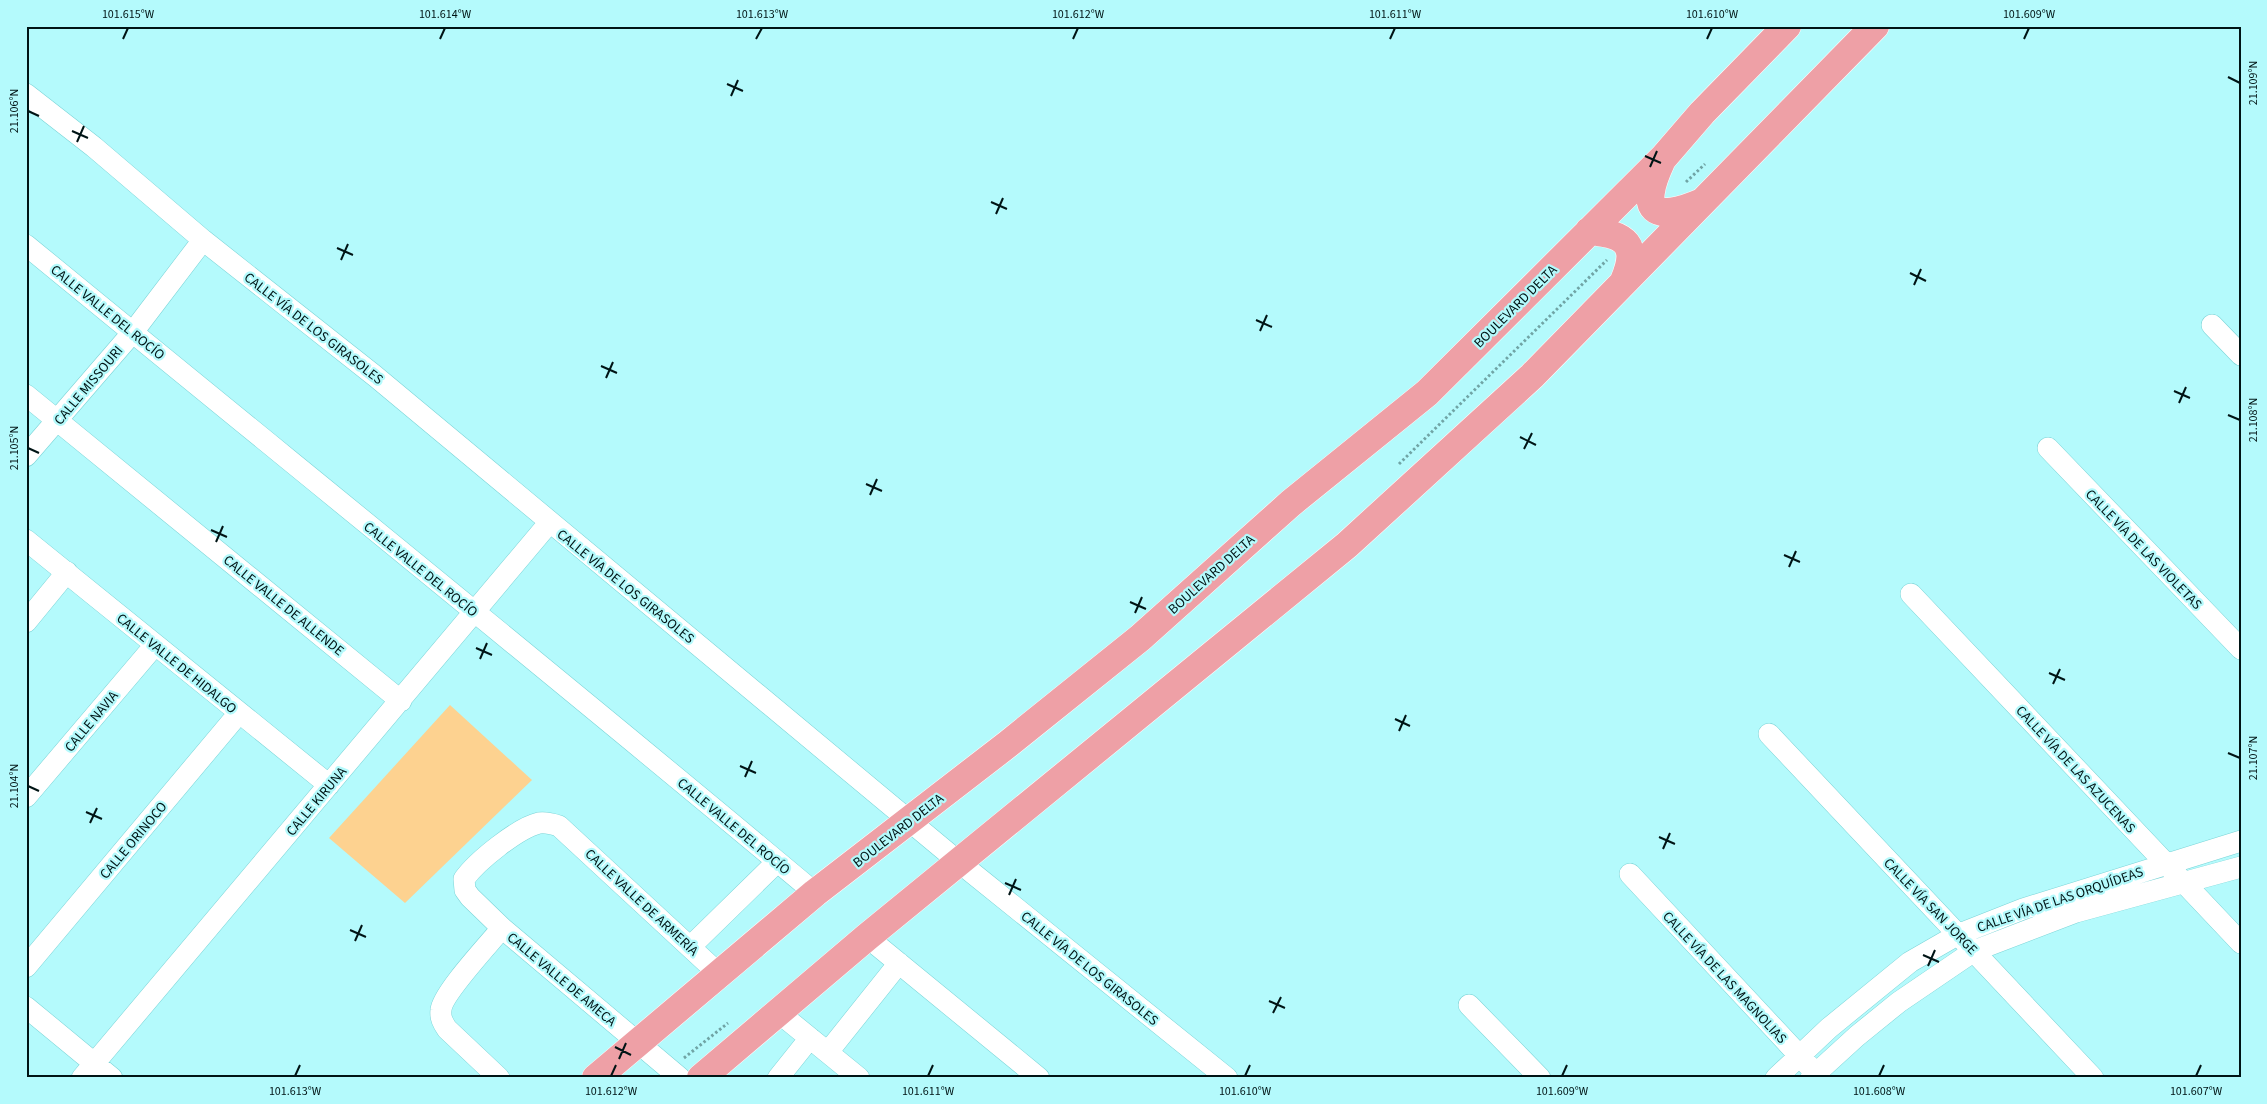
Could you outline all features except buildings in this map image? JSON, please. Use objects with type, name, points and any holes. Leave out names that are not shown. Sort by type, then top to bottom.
[{"type":"main road","name":"BOULEVARD DELTA","points":[[596,1078],[815,893],[1140,638],[1291,503],[1427,393],[1664,157],[1702,113],[1787,26]]},
{"type":"main road","points":[[701,1078],[867,938],[1347,545],[1532,376],[1875,26]]},
{"type":"main road","points":[[1664,157],[1650,192],[1650,200],[1657,210],[1682,211],[1703,202]]},
{"type":"main road","points":[[1589,230],[1607,232],[1626,242],[1631,251],[1630,266],[1624,281]]},
{"type":"street","name":"CALLE VÍA DE LOS GIRASOLES","points":[[26,94],[94,147],[203,240],[375,376],[549,523],[639,595],[909,821],[1227,1078]]},
{"type":"street","name":"CALLE MISSOURI","points":[[26,456],[58,421],[132,332],[203,240]]},
{"type":"street","name":"CALLE VALLE DEL ROCÍO","points":[[26,245],[474,613],[588,704],[815,893]]},
{"type":"street","points":[[2212,325],[2241,355]]},
{"type":"street","name":"CALLE VALLE DE ALLENDE","points":[[26,395],[401,700]]},
{"type":"street","name":"CALLE VÍA DE LAS VIOLETAS","points":[[2048,448],[2241,649]]},
{"type":"street","name":"CALLE KIRUNA","points":[[88,1070],[549,523]]},
{"type":"street","name":"CALLE VALLE DE HIDALGO","points":[[26,540],[328,785]]},
{"type":"street","points":[[26,622],[67,572]]},
{"type":"street","name":"CALLE VÍA DE LAS AZUCENAS","points":[[1911,594],[2181,882],[2241,943]]},
{"type":"street","name":"CALLE NAVIA","points":[[26,797],[155,645]]},
{"type":"street","name":"CALLE ORINOCO","points":[[26,967],[239,713]]},
{"type":"street","name":"CALLE VÍA SAN JORGE","points":[[1769,734],[2094,1078]]},
{"type":"street","name":"CALLE VALLE DE ARMERÍA","points":[[470,897],[465,890],[464,879],[498,846],[540,823],[559,826],[719,974]]},
{"type":"street","name":"CALLE VÍA DE LAS ORQUÍDEAS","points":[[1776,1078],[1836,1022],[1910,962],[1957,935],[2023,908],[2241,841]]},
{"type":"street","points":[[690,947],[777,862]]},
{"type":"street","name":"CALLE VÍA DE LAS ORQUÍDEAS","points":[[1816,1076],[1857,1036],[1899,1002],[1974,951],[2076,912],[2241,867]]},
{"type":"street","name":"CALLE VÍA DE LAS MAGNOLIAS","points":[[1630,874],[1816,1076]]},
{"type":"street","name":"CALLE VALLE DE AMECA","points":[[470,897],[502,928],[675,1074]]},
{"type":"street","points":[[498,1078],[459,1041],[442,1021],[442,1005],[448,993],[502,928]]},
{"type":"street","points":[[867,938],[1039,1078]]},
{"type":"street","points":[[828,1052],[899,964]]},
{"type":"street","points":[[1469,1005],[1540,1078]]},
{"type":"street","points":[[26,1007],[88,1070],[112,1078]]},
{"type":"street","points":[[778,1012],[859,1078]]},
{"type":"street","points":[[778,1078],[810,1038]]},
{"type":"path","points":[[1657,210],[1708,162]]},
{"type":"path","points":[[1395,468],[1626,242]]},
{"type":"path","points":[[675,1074],[731,1020]]},
{"type":"shaded area","points":[[450,705],[532,780],[405,903],[329,838]]}]
